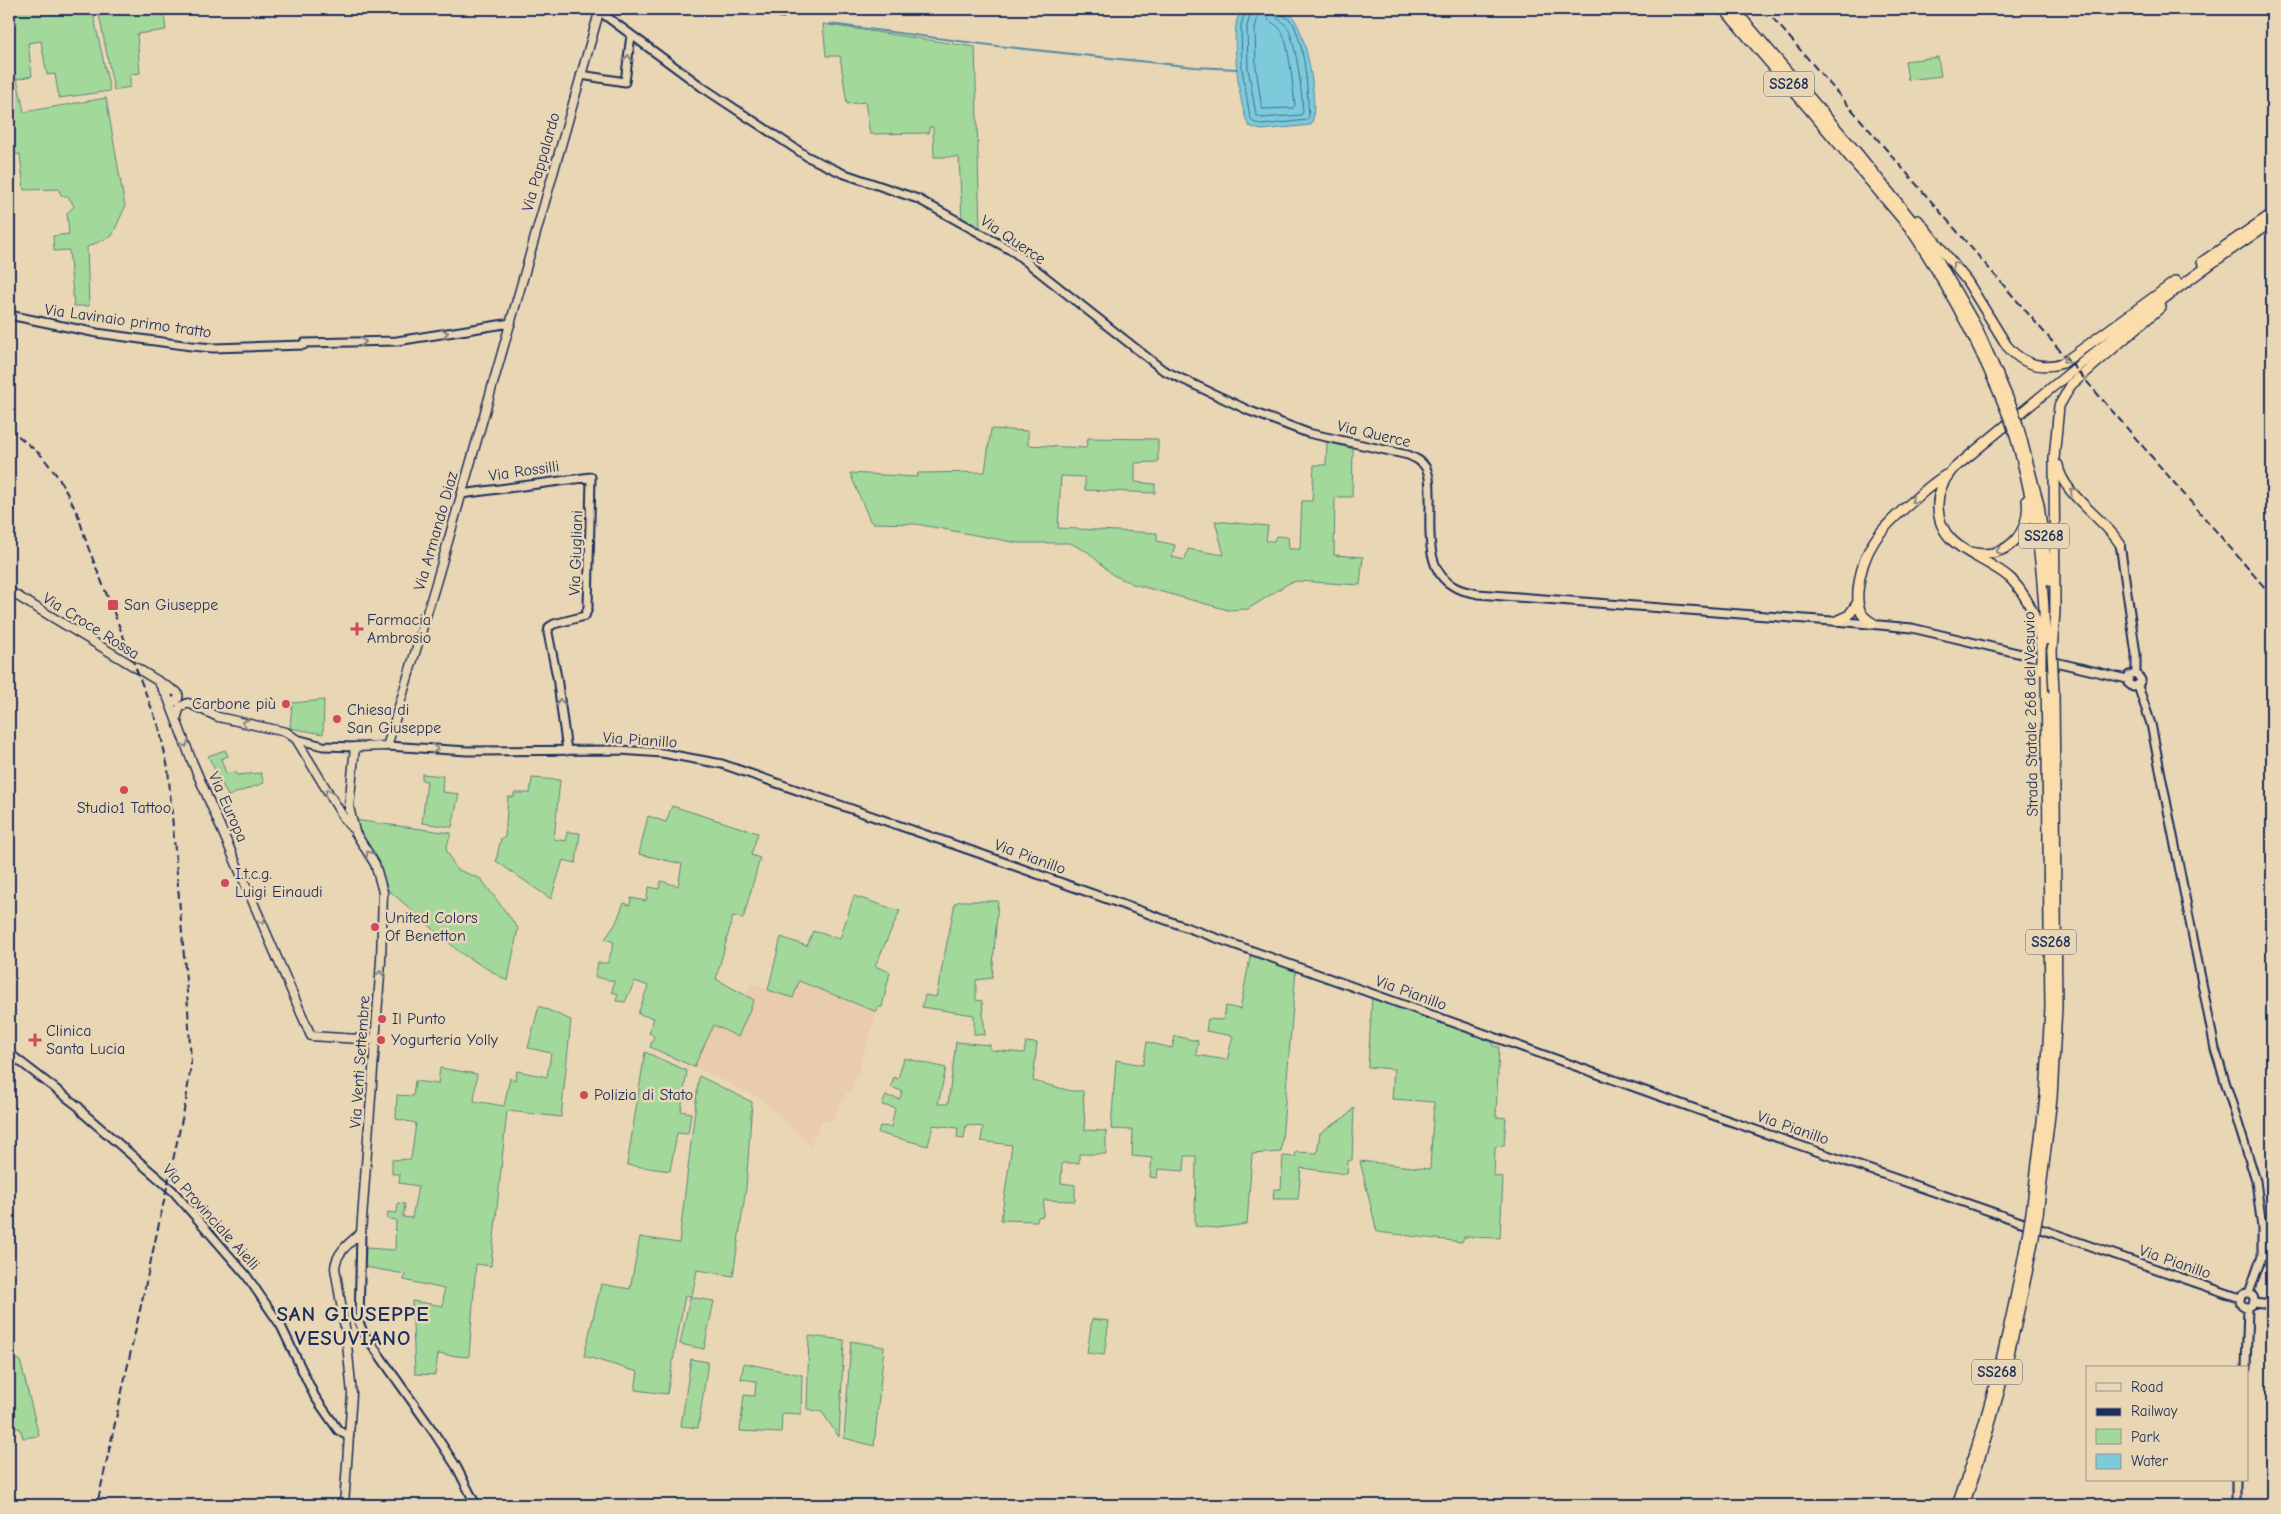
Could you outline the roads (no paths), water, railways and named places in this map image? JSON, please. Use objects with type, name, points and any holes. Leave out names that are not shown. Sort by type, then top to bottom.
[{"type":"highway","name":"Strada Statale 268 del Vesuvio","points":[[1724,9],[1909,227],[1972,333],[2010,410]]},
{"type":"highway","name":"Strada Statale 268 del Vesuvio","points":[[1734,9],[1859,155],[1914,223],[1938,260],[1982,338],[2032,474],[2044,536],[2050,598],[2043,670],[2046,712],[2050,1008],[2044,1106],[2034,1214]]},
{"type":"highway","points":[[1859,155],[1886,180],[1958,268],[2014,354],[2029,364],[2047,366],[2063,363],[2272,214]]},
{"type":"highway","points":[[2083,361],[2195,274],[2272,222]]},
{"type":"highway","points":[[2046,649],[2055,611],[2056,414],[2062,398],[2071,385],[2179,291],[2236,247]]},
{"type":"highway","points":[[1873,623],[1862,615],[1858,602],[1862,570],[1868,551],[1880,532],[1896,516],[2176,281]]},
{"type":"highway","points":[[1962,550],[1982,554],[1999,552],[2014,543],[2022,532],[2027,517],[2027,502],[2015,427]]},
{"type":"highway","points":[[2056,448],[2061,477],[2120,544]]},
{"type":"highway","points":[[1952,470],[1941,488],[1938,514],[1948,538],[1962,550],[2003,573],[2018,588],[2035,618],[2046,649]]},
{"type":"highway","points":[[2106,526],[2111,528],[2116,526]]},
{"type":"highway","points":[[1834,621],[1849,615],[1858,602]]},
{"type":"highway","name":"Strada Statale 268 del Vesuvio","points":[[1964,1505],[2001,1387],[2020,1307],[2051,1107],[2057,1007],[2054,692],[2046,649]]},
{"type":"highway","name":"Strada Statale 268 del Vesuvio","points":[[1957,1505],[1994,1385],[2030,1237]]},
{"type":"main road","name":"Via Pappalardo","points":[[511,323],[600,10]]},
{"type":"main road","name":"Via Armando Diaz","points":[[387,746],[511,323]]},
{"type":"main road","name":"Via Croce Rossa","points":[[9,592],[159,683],[176,691],[204,710]]},
{"type":"main road","name":"Via Croce Rossa","points":[[159,683],[168,698]]},
{"type":"main road","points":[[168,698],[168,693],[176,691]]},
{"type":"main road","name":"Via Europa","points":[[168,698],[311,1036],[375,1040]]},
{"type":"main road","points":[[176,719],[180,707],[185,703],[218,716],[286,732],[296,739]]},
{"type":"main road","name":"Via Venti Settembre","points":[[296,739],[345,820],[355,832],[375,864],[383,892],[375,1040],[361,1233]]},
{"type":"main road","points":[[355,832],[349,807],[355,747],[387,746]]},
{"type":"main road","points":[[344,1505],[351,1375],[335,1268],[336,1260],[342,1251],[361,1233]]},
{"type":"street","points":[[768,9],[782,11]]},
{"type":"street","name":"Via Querce","points":[[600,10],[702,87],[808,157],[842,173],[918,199],[1014,252],[1163,370],[1250,412],[1308,433],[1408,455],[1422,464],[1427,469],[1430,482],[1432,555],[1435,568],[1445,580],[1462,590],[1497,595],[1834,621]]},
{"type":"street","points":[[581,75],[626,82],[631,34]]},
{"type":"street","name":"Via Lavinaio primo tratto","points":[[9,315],[84,331],[213,348],[397,341],[511,323]]},
{"type":"street","name":"Via Rossilli","points":[[461,494],[590,477]]},
{"type":"street","name":"Via Giugliani","points":[[566,751],[557,678],[548,633],[549,627],[554,624],[585,616],[588,608],[590,477]]},
{"type":"street","points":[[2120,544],[2136,654],[2136,673],[2141,680],[2138,686],[2151,724],[2215,1049],[2256,1181],[2262,1228],[2262,1256],[2249,1293]]},
{"type":"street","points":[[1834,621],[1912,628],[2127,679]]},
{"type":"street","points":[[2127,679],[2131,673],[2136,673]]},
{"type":"street","points":[[2127,679],[2130,685],[2138,686]]},
{"type":"street","points":[[296,739],[323,746],[355,747]]},
{"type":"street","name":"Via Pianillo","points":[[387,746],[468,751],[620,750],[662,753],[740,769],[1718,1117],[2240,1298]]},
{"type":"street","name":"Via Provinciale Aielli","points":[[9,1053],[78,1106],[83,1113],[173,1191],[246,1275],[281,1326],[315,1397],[338,1430],[349,1435]]},
{"type":"street","points":[[361,1233],[360,1326],[456,1466],[476,1505]]},
{"type":"street","points":[[2246,1366],[2251,1305],[2255,1298],[2249,1293],[2242,1294],[2240,1298],[2242,1305],[2251,1305],[2272,1305]]},
{"type":"street","points":[[2236,1482],[2236,1505]]},
{"type":"water","points":[[1280,9],[1290,14],[1296,22],[1306,50],[1313,86],[1314,102],[1311,125],[1261,130],[1249,126],[1242,106],[1235,48],[1236,21],[1241,10]]},
{"type":"waterway","points":[[830,24],[997,46],[1195,67],[1237,69]]},
{"type":"railway","points":[[1765,9],[2272,596]]},
{"type":"railway","points":[[9,428],[42,456],[58,477],[69,497],[78,515],[88,547],[159,727],[168,768],[187,992],[191,1063],[186,1101],[97,1505]]},
{"type":"place","name":"San Giuseppe","points":[[113,605]]},
{"type":"place","name":"Farmacia Ambrosio","points":[[357,629]]},
{"type":"place","name":"Carbone più","points":[[286,704]]},
{"type":"place","name":"Chiesa di San Giuseppe","points":[[337,719]]},
{"type":"place","name":"Studio1 Tattoo","points":[[124,790]]},
{"type":"place","name":"I.t.c.g. Luigi Einaudi","points":[[225,883]]},
{"type":"place","name":"United Colors Of Benetton","points":[[375,927]]},
{"type":"place","name":"Il Punto","points":[[382,1019]]},
{"type":"place","name":"Clinica Santa Lucia","points":[[35,1040]]},
{"type":"place","name":"Yogurteria Yolly","points":[[381,1040]]},
{"type":"place","name":"Polizia di Stato","points":[[584,1095]]},
{"type":"district","name":"SAN GIUSEPPE VESUVIANO","points":[[353,1326]]}]
